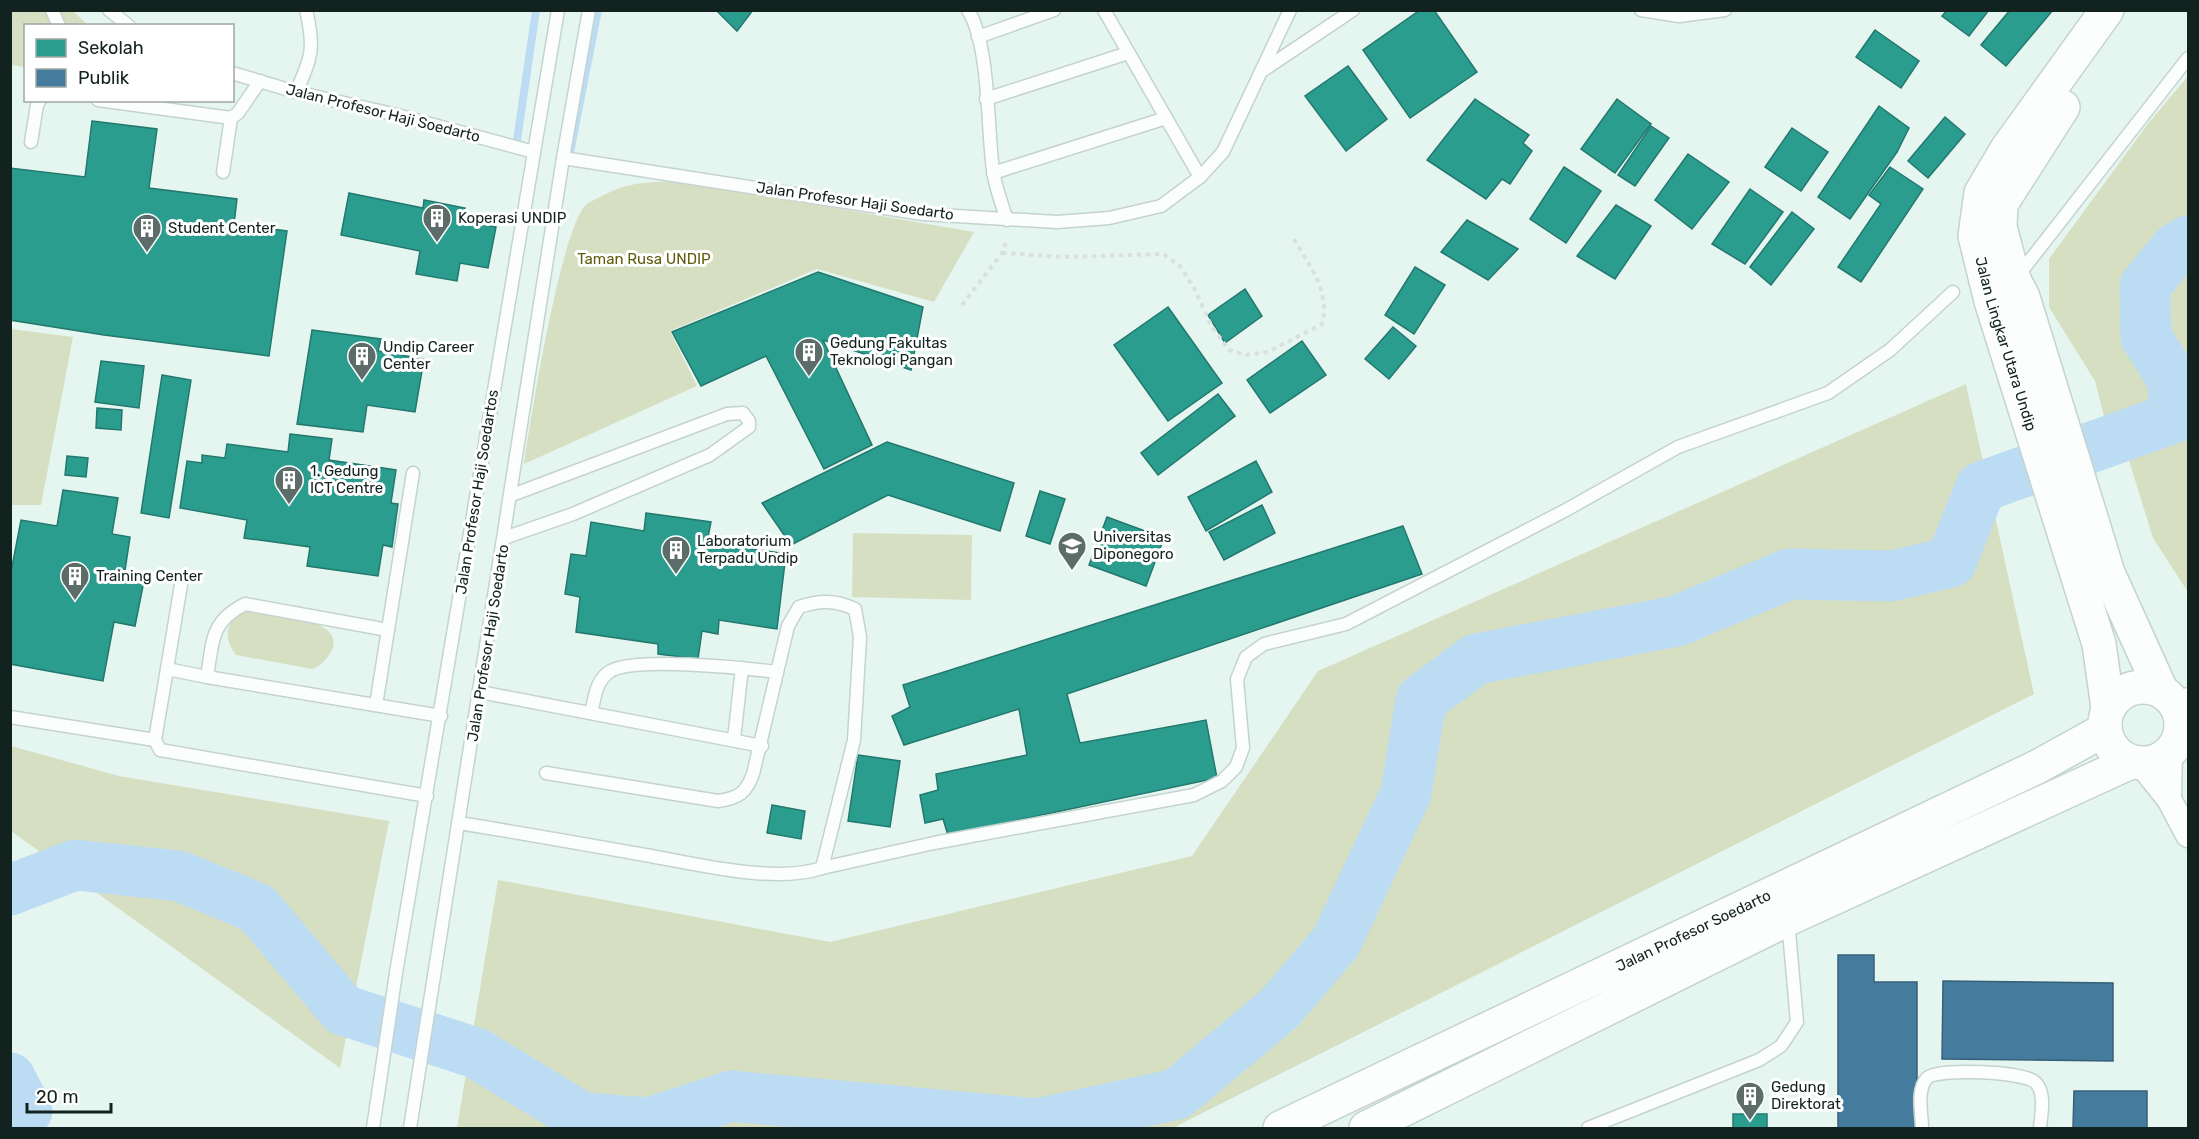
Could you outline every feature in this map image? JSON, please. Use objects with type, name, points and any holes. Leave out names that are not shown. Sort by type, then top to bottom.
[{"type":"street","name":"Jalan Lingkar Utara Undip","points":[[2107,10],[2007,149],[1981,193],[1975,236],[2003,279],[2108,573],[2174,694]]},
{"type":"street","name":"Jalan Lingkar Utara Undip","points":[[2106,719],[2099,644],[2003,279],[2000,227],[2001,204],[2127,10]]},
{"type":"street","points":[[2162,750],[2118,755],[2109,744],[2106,719],[2118,696],[2131,688],[2146,686],[2174,694],[2181,720],[2162,750],[2169,799],[2188,835]]},
{"type":"street","name":"Jalan Profesor Soedarto","points":[[1299,1125],[2037,767],[2106,719]]},
{"type":"street","name":"Jalan Profesor Soedarto","points":[[1366,1128],[1788,919],[2162,750]]},
{"type":"lane","points":[[52,10],[58,24]]},
{"type":"lane","points":[[109,10],[126,24]]},
{"type":"lane","points":[[296,92],[311,60],[312,35],[306,10]]},
{"type":"lane","name":"Jalan Profesor Haji Soedartos","points":[[373,1128],[396,973],[558,10]]},
{"type":"lane","name":"Jalan Profesor Haji Soedarto","points":[[410,1128],[512,495],[563,158],[590,10]]},
{"type":"lane","points":[[968,10],[978,36],[993,173],[1006,220]]},
{"type":"lane","points":[[978,36],[1054,10]]},
{"type":"lane","points":[[1104,10],[1200,177]]},
{"type":"lane","name":"Jalan Profesor Haji Soedarto","points":[[563,158],[923,214],[1057,222],[1109,218],[1161,206],[1200,177],[1223,153],[1290,10]]},
{"type":"lane","points":[[1261,72],[1353,10]]},
{"type":"lane","points":[[1641,10],[1679,16],[1725,10]]},
{"type":"lane","points":[[986,99],[1128,53]]},
{"type":"lane","points":[[2003,279],[2188,58]]},
{"type":"lane","name":"Jalan Profesor Haji Soedarto","points":[[234,74],[296,92],[397,115],[534,152]]},
{"type":"lane","points":[[113,102],[231,118],[238,113],[260,81]]},
{"type":"lane","points":[[31,142],[39,102]]},
{"type":"lane","points":[[223,172],[231,118]]},
{"type":"lane","points":[[993,173],[1166,118]]},
{"type":"lane","points":[[459,823],[696,864],[784,875],[806,873],[934,843],[1194,795],[1222,781],[1236,767],[1243,748],[1237,679],[1246,657],[1264,644],[1346,624],[1566,510],[1677,447],[1828,393],[1890,350],[1953,292]]},
{"type":"lane","points":[[504,538],[573,514],[710,455],[749,427],[749,421],[743,413],[727,414],[512,495]]},
{"type":"lane","points":[[376,705],[413,473]]},
{"type":"lane","points":[[181,585],[154,740],[160,750],[427,796]]},
{"type":"lane","points":[[546,773],[726,800],[746,792],[762,746],[776,672],[788,626],[800,607],[820,600],[843,603],[855,609],[860,637],[854,740],[822,868]]},
{"type":"lane","points":[[207,677],[214,637],[219,624],[228,613],[245,604],[388,630]]},
{"type":"lane","points":[[591,713],[598,683],[610,671],[631,664],[742,668],[776,672]]},
{"type":"lane","points":[[734,739],[742,668]]},
{"type":"lane","points":[[167,669],[441,716]]},
{"type":"lane","points":[[480,692],[762,746]]},
{"type":"lane","points":[[10,717],[154,740]]},
{"type":"lane","points":[[1588,1128],[1759,1060],[1781,1046],[1797,1022],[1788,919]]},
{"type":"lane","points":[[1922,1128],[1921,1090],[1927,1078],[1939,1073],[2008,1073],[2026,1077],[2036,1083],[2042,1098],[2040,1128]]},
{"type":"path","points":[[962,305],[1002,253],[1007,238],[1006,220]]},
{"type":"path","points":[[1002,253],[1064,257],[1163,254],[1180,266],[1194,288],[1212,327],[1229,350],[1245,355],[1269,352],[1322,324],[1326,308],[1322,289],[1292,236]]},
{"type":"green space","points":[[11,11],[73,11],[87,24],[24,24],[24,67],[11,65]]},
{"type":"green space","points":[[2188,76],[2188,221],[2169,234],[2136,278],[2139,357],[2160,401],[2107,428],[2095,381],[2049,307],[2049,259],[2147,125]]},
{"type":"green space","name":"Taman Rusa UNDIP","points":[[677,181],[974,232],[934,302],[817,269],[670,331],[697,386],[524,464],[548,327],[576,221],[586,205],[612,191],[638,184]]},
{"type":"green space","points":[[2188,262],[2188,392],[2185,369],[2161,328],[2180,266]]},
{"type":"green space","points":[[11,329],[73,337],[41,505],[11,505]]},
{"type":"green space","points":[[1966,384],[2034,694],[1173,1128],[457,1128],[498,880],[830,942],[1192,856],[1318,671]]},
{"type":"green space","points":[[2188,429],[2188,592],[2153,538],[2127,454]]},
{"type":"green space","points":[[853,533],[972,535],[971,600],[852,597]]},
{"type":"green space","points":[[249,609],[287,615],[317,624],[328,631],[333,639],[332,650],[324,662],[312,669],[236,655],[229,641],[229,628],[236,617]]},
{"type":"green space","points":[[11,746],[119,776],[389,821],[340,1068],[11,831]]},
{"type":"building: Sekolah","points":[[716,10],[753,10],[737,31]]},
{"type":"building: Sekolah","points":[[1420,10],[1434,10],[1477,72],[1410,118],[1363,50]]},
{"type":"building: Sekolah","points":[[1947,10],[1989,10],[1969,36],[1942,16]]},
{"type":"building: Sekolah","points":[[2010,10],[2053,10],[2006,66],[1981,45]]},
{"type":"building: Sekolah","points":[[1875,30],[1919,61],[1901,88],[1856,57]]},
{"type":"building: Sekolah","points":[[1348,66],[1387,119],[1346,151],[1305,96]]},
{"type":"building: Sekolah","points":[[1475,99],[1529,135],[1523,143],[1532,151],[1510,184],[1502,179],[1486,199],[1427,160]]},
{"type":"building: Sekolah","points":[[1617,99],[1651,124],[1615,173],[1581,149]]},
{"type":"building: Sekolah","points":[[1879,106],[1909,128],[1897,152],[1850,219],[1818,197]]},
{"type":"building: Sekolah","points":[[1945,117],[1965,134],[1928,178],[1908,161]]},
{"type":"building: Sekolah","name":"Student Center","points":[[92,121],[157,129],[149,188],[237,199],[234,224],[287,231],[269,356],[104,335],[10,320],[10,168],[85,177]]},
{"type":"building: Sekolah","points":[[1651,126],[1669,138],[1635,186],[1618,175]]},
{"type":"building: Sekolah","points":[[1792,128],[1828,152],[1801,191],[1765,167]]},
{"type":"building: Sekolah","points":[[1688,154],[1729,182],[1692,229],[1655,200]]},
{"type":"building: Sekolah","points":[[1564,167],[1601,191],[1566,243],[1530,219]]},
{"type":"building: Sekolah","points":[[1890,167],[1923,189],[1861,282],[1838,267],[1881,204],[1869,195]]},
{"type":"building: Sekolah","points":[[1750,189],[1783,212],[1745,264],[1712,244]]},
{"type":"building: Sekolah","name":"Koperasi UNDIP","points":[[349,193],[423,208],[424,200],[465,208],[463,220],[496,227],[488,268],[460,263],[457,281],[416,274],[420,251],[341,235]]},
{"type":"building: Sekolah","points":[[1616,205],[1651,226],[1615,279],[1577,256]]},
{"type":"building: Sekolah","points":[[1792,212],[1814,229],[1771,285],[1750,267]]},
{"type":"building: Sekolah","points":[[1467,220],[1518,249],[1488,280],[1441,252]]},
{"type":"building: Sekolah","points":[[1415,267],[1445,285],[1414,334],[1385,315]]},
{"type":"building: Sekolah","name":"Gedung Fakultas Teknologi Pangan","points":[[818,272],[923,307],[911,370],[823,340],[872,445],[824,469],[766,356],[701,386],[672,332]]},
{"type":"building: Sekolah","points":[[1245,289],[1262,316],[1225,343],[1208,315]]},
{"type":"building: Sekolah","points":[[1168,307],[1222,383],[1168,421],[1114,345]]},
{"type":"building: Sekolah","points":[[1393,327],[1416,346],[1389,379],[1365,359]]},
{"type":"building: Sekolah","name":"Undip Career Center","points":[[312,330],[381,339],[378,351],[424,359],[415,412],[367,405],[363,432],[297,424]]},
{"type":"building: Sekolah","points":[[1302,341],[1326,375],[1270,413],[1247,380]]},
{"type":"building: Sekolah","points":[[101,361],[144,366],[139,408],[95,402]]},
{"type":"building: Sekolah","points":[[162,375],[191,380],[169,518],[141,513]]},
{"type":"building: Sekolah","points":[[1218,394],[1235,416],[1158,475],[1141,453]]},
{"type":"building: Sekolah","points":[[97,408],[122,410],[121,430],[96,428]]},
{"type":"building: Sekolah","name":"1. Gedung ICT Centre","points":[[290,434],[332,439],[329,460],[396,470],[391,503],[398,504],[392,547],[383,545],[378,576],[307,566],[310,547],[244,538],[247,520],[180,508],[187,461],[202,463],[202,455],[225,458],[227,444],[288,452]]},
{"type":"building: Sekolah","points":[[887,442],[1014,483],[1000,531],[888,495],[791,545],[762,503]]},
{"type":"building: Sekolah","points":[[67,456],[88,458],[86,477],[65,475]]},
{"type":"building: Sekolah","points":[[1256,461],[1272,492],[1206,531],[1188,497]]},
{"type":"building: Sekolah","name":"Training Center","points":[[63,490],[118,498],[112,534],[130,537],[124,577],[144,581],[135,626],[114,622],[103,681],[10,664],[10,577],[21,520],[57,526]]},
{"type":"building: Sekolah","points":[[1040,491],[1065,499],[1050,544],[1026,536]]},
{"type":"building: Sekolah","points":[[1262,505],[1275,533],[1224,560],[1209,532]]},
{"type":"building: Sekolah","name":"Laboratorium Terpadu Undip","points":[[646,513],[711,522],[707,542],[786,554],[777,629],[719,620],[718,634],[702,631],[698,659],[658,654],[658,644],[576,632],[580,597],[565,594],[571,554],[586,556],[591,522],[644,531]]},
{"type":"building: Sekolah","points":[[1107,517],[1164,538],[1146,586],[1089,565]]},
{"type":"building: Sekolah","points":[[1403,526],[1422,574],[1067,694],[1080,743],[1206,720],[1217,778],[948,835],[943,819],[925,823],[920,795],[938,790],[936,774],[1027,755],[1019,709],[904,745],[892,716],[910,707],[903,685]]},
{"type":"building: Sekolah","points":[[858,755],[900,761],[890,827],[848,821]]},
{"type":"building: Sekolah","points":[[772,805],[805,811],[801,839],[767,833]]},
{"type":"building: Sekolah","name":"Gedung Direktorat","points":[[1733,1114],[1767,1114],[1767,1128],[1733,1128]]},
{"type":"building: Publik","points":[[1838,955],[1874,955],[1874,982],[1917,982],[1917,1128],[1838,1128]]},
{"type":"building: Publik","points":[[1943,981],[2113,983],[2113,1061],[1942,1059]]},
{"type":"building: Publik","points":[[2074,1091],[2147,1091],[2147,1128],[2073,1128]]},
{"type":"waterway","points":[[516,147],[536,10]]},
{"type":"waterway","points":[[569,158],[598,10]]},
{"type":"waterway","points":[[10,890],[75,865],[179,876],[257,908],[343,1010],[476,1053],[583,1118],[649,1123],[731,1096],[1038,1124],[1177,1094],[1280,1008],[1336,942],[1406,793],[1421,700],[1476,659],[1677,621],[1789,574],[1892,576],[1951,562],[1981,487],[2176,417],[2172,378],[2146,337],[2145,286],[2175,249],[2188,241]]},
{"type":"waterway","points":[[10,1078],[27,1111],[11,1128]]},
{"type":"place","name":"Koperasi UNDIP","points":[[437,244]]},
{"type":"place","name":"Student Center","points":[[147,254]]},
{"type":"place","name":"Gedung Fakultas Teknologi Pangan","points":[[809,378]]},
{"type":"place","name":"Undip Career Center","points":[[362,382]]},
{"type":"place","name":"1. Gedung ICT Centre","points":[[289,506]]},
{"type":"place","name":"Universitas Diponegoro","points":[[1072,572]]},
{"type":"place","name":"Laboratorium Terpadu Undip","points":[[676,576]]},
{"type":"place","name":"Training Center","points":[[75,602]]},
{"type":"place","name":"Gedung Direktorat","points":[[1750,1122]]}]
